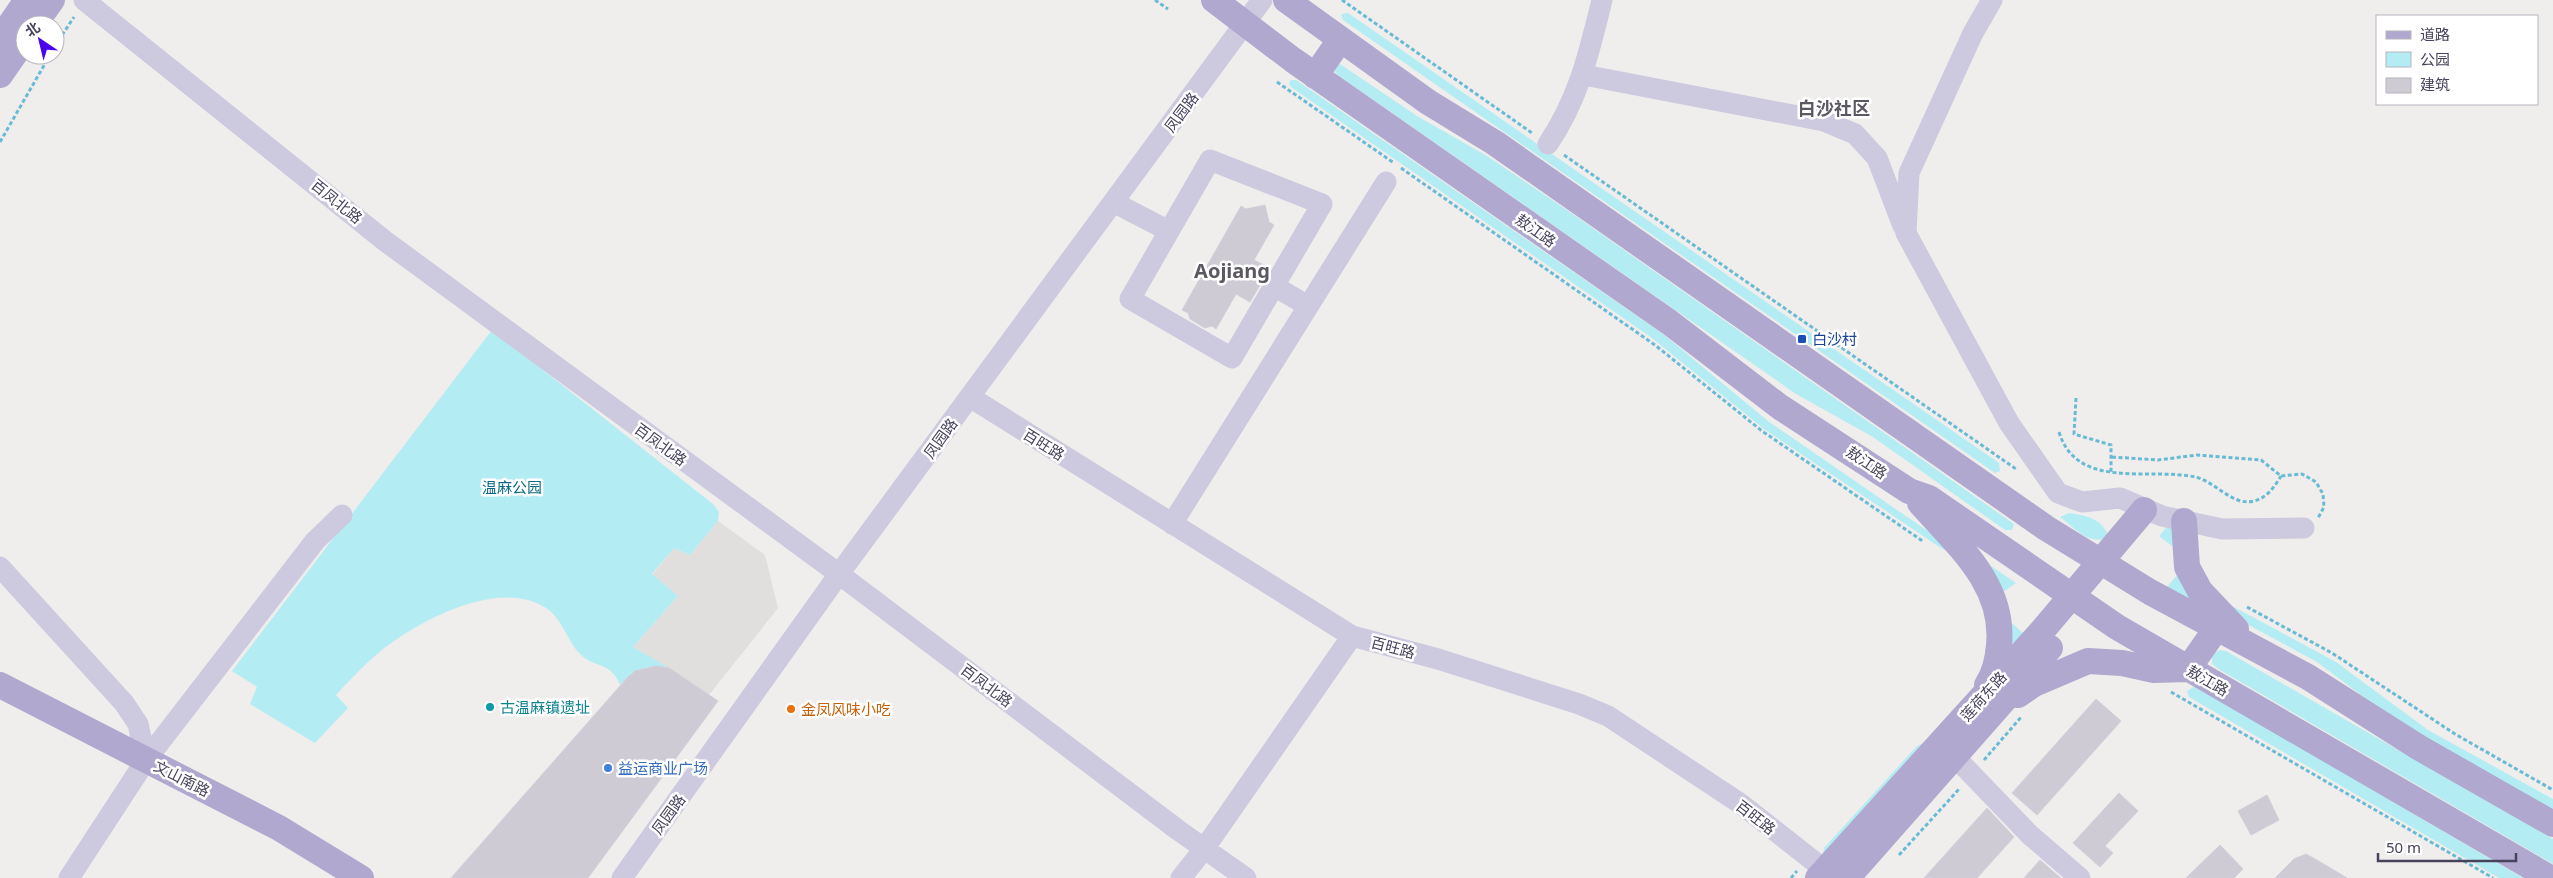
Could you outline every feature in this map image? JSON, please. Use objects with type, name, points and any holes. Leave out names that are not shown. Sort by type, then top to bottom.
[{"type":"main road","points":[[0,39],[27,0]]},
{"type":"main road","points":[[41,15],[52,0]]},
{"type":"main road","name":"敖江路","points":[[1214,0],[1315,76],[1669,322],[1780,407],[1909,491],[1929,498],[2117,627],[2550,878]]},
{"type":"main road","points":[[1286,0],[1428,102],[1495,143],[2046,528],[2216,629],[2308,677],[2418,747],[2553,824]]},
{"type":"main road","points":[[1315,76],[1340,40]]},
{"type":"main road","points":[[0,75],[15,53]]},
{"type":"main road","points":[[1909,491],[1977,567],[1993,594],[1998,609],[2000,633],[1998,658],[1979,715]]},
{"type":"main road","points":[[2164,515],[2200,591],[2219,614],[2261,651]]},
{"type":"main road","name":"莲荷东路","points":[[1825,871],[1979,715],[2108,566],[2164,515]]},
{"type":"main road","points":[[1979,715],[2034,684],[2088,661],[2122,663],[2154,670],[2188,669],[2216,629]]},
{"type":"main road","name":"文山南路","points":[[0,686],[279,828],[360,878]]},
{"type":"main road","name":"莲荷东路","points":[[1825,871],[1964,766],[1979,715]]},
{"type":"street","name":"百凤北路","points":[[85,0],[385,241],[839,574],[1246,878]]},
{"type":"street","name":"凤园路","points":[[622,878],[839,574],[1262,0]]},
{"type":"street","points":[[1548,144],[1558,131],[1584,75],[1602,0]]},
{"type":"street","points":[[1906,233],[1908,173],[1973,33],[1992,0]]},
{"type":"street","points":[[1584,75],[1824,121],[1855,134],[1877,158],[1906,233],[2009,423],[2058,493],[2082,502],[2120,498],[2164,515],[2222,529],[2304,528]]},
{"type":"street","points":[[1210,160],[1322,204],[1232,358],[1130,299],[1169,231],[1210,160]]},
{"type":"street","points":[[1172,524],[1386,182]]},
{"type":"street","points":[[1114,202],[1169,231]]},
{"type":"street","points":[[1274,286],[1308,306]]},
{"type":"street","name":"百旺路","points":[[970,397],[1352,636],[1438,659],[1579,704],[1608,716],[1741,804],[1825,871]]},
{"type":"street","points":[[69,878],[146,760],[315,541],[342,515]]},
{"type":"street","points":[[0,567],[124,703],[138,724],[146,760]]},
{"type":"street","points":[[1181,878],[1352,636]]},
{"type":"street","points":[[1964,766],[2030,835],[2080,878]]},
{"type":"path","points":[[65,31],[85,0]]},
{"type":"path","points":[[1155,0],[1168,9]]},
{"type":"path","points":[[1342,0],[2018,471]]},
{"type":"path","points":[[0,142],[44,65]]},
{"type":"path","points":[[1277,82],[1655,344],[1762,431],[1926,543]]},
{"type":"path","points":[[2076,398],[2074,434],[2112,445],[2111,474]]},
{"type":"path","points":[[2059,432],[2063,445],[2078,462],[2111,474],[2170,473],[2198,478],[2238,500],[2254,501],[2271,491],[2281,476]]},
{"type":"path","points":[[2112,457],[2158,460],[2197,455],[2261,460],[2281,476],[2302,474],[2316,482],[2324,494],[2324,508],[2316,521],[2304,528]]},
{"type":"path","points":[[2240,604],[2332,653],[2455,734],[2553,790]]},
{"type":"path","points":[[2163,687],[2493,878]]},
{"type":"path","points":[[1899,856],[1964,766],[2026,711]]},
{"type":"path","points":[[1791,878],[1825,871]]},
{"type":"shaded area","points":[[718,521],[765,555],[778,608],[709,695],[633,647],[678,596],[652,575],[674,548],[690,555]]},
{"type":"green space","points":[[1348,13],[1999,463],[2000,471],[1995,473],[1343,20],[1341,14]]},
{"type":"green space","points":[[1340,64],[1417,116],[1487,156],[1567,210],[2014,524],[2012,530],[2005,530],[1873,437],[1796,394],[1339,76],[1335,72],[1335,67]]},
{"type":"green space","points":[[1291,80],[1296,80],[1663,334],[1768,421],[1932,534],[1948,549],[1944,550],[1764,429],[1652,338],[1291,87],[1289,83]]},
{"type":"green space","name":"温麻公园","points":[[492,330],[713,504],[719,512],[718,521],[690,555],[674,548],[652,574],[678,596],[633,647],[669,668],[648,667],[642,669],[631,675],[620,685],[612,672],[586,659],[575,649],[552,612],[546,608],[527,600],[505,598],[481,601],[434,617],[412,629],[376,655],[336,695],[348,708],[315,743],[250,704],[257,687],[232,671]]},
{"type":"green space","points":[[2069,513],[2093,519],[2102,525],[2109,536],[2096,540],[2083,535],[2060,517]]},
{"type":"green space","points":[[2171,522],[2177,550],[2159,536]]},
{"type":"green space","points":[[1991,566],[2016,583],[1999,595],[1987,569]]},
{"type":"green space","points":[[2182,569],[2194,593],[2189,599],[2167,587]]},
{"type":"green space","points":[[2228,607],[2234,607],[2336,662],[2428,730],[2553,799],[2553,811],[2424,737],[2361,695],[2317,662],[2230,615]]},
{"type":"green space","points":[[2004,616],[2025,635],[2011,651]]},
{"type":"green space","points":[[2219,650],[2226,651],[2553,839],[2553,864],[2220,670],[2212,664],[2212,656]]},
{"type":"green space","points":[[2195,686],[2523,878],[2499,878],[2189,697],[2187,691]]},
{"type":"green space","points":[[1923,743],[1823,854],[1824,848],[1917,746]]},
{"type":"building","points":[[1265,205],[1269,222],[1274,225],[1254,260],[1270,268],[1250,302],[1236,294],[1216,329],[1212,326],[1205,328],[1190,319],[1188,313],[1182,310],[1241,206],[1246,209]]},
{"type":"building","name":"益运商业广场","points":[[656,666],[669,668],[718,701],[588,878],[451,878],[627,678],[635,671]]},
{"type":"building","points":[[2096,699],[2121,721],[2037,815],[2012,793]]},
{"type":"building","points":[[2119,793],[2138,811],[2105,846],[2113,853],[2100,867],[2073,843]]},
{"type":"building","points":[[2267,795],[2279,820],[2251,835],[2238,811]]},
{"type":"building","points":[[1987,808],[2014,837],[1977,878],[1924,878]]},
{"type":"building","points":[[2220,845],[2243,869],[2234,878],[2186,878]]},
{"type":"building","points":[[2306,854],[2347,878],[2275,878],[2294,859]]},
{"type":"building","points":[[2040,860],[2057,875],[2061,878],[2024,878]]},
{"type":"place","name":"白沙村","points":[[1802,339]]},
{"type":"place","name":"古温麻镇遗址","points":[[490,707]]},
{"type":"place","name":"金凤风味小吃","points":[[791,709]]},
{"type":"place","name":"益运商业广场","points":[[608,768]]},
{"type":"district","name":"白沙社区","points":[[1834,108]]},
{"type":"district","name":"Aojiang","points":[[1232,270]]}]
